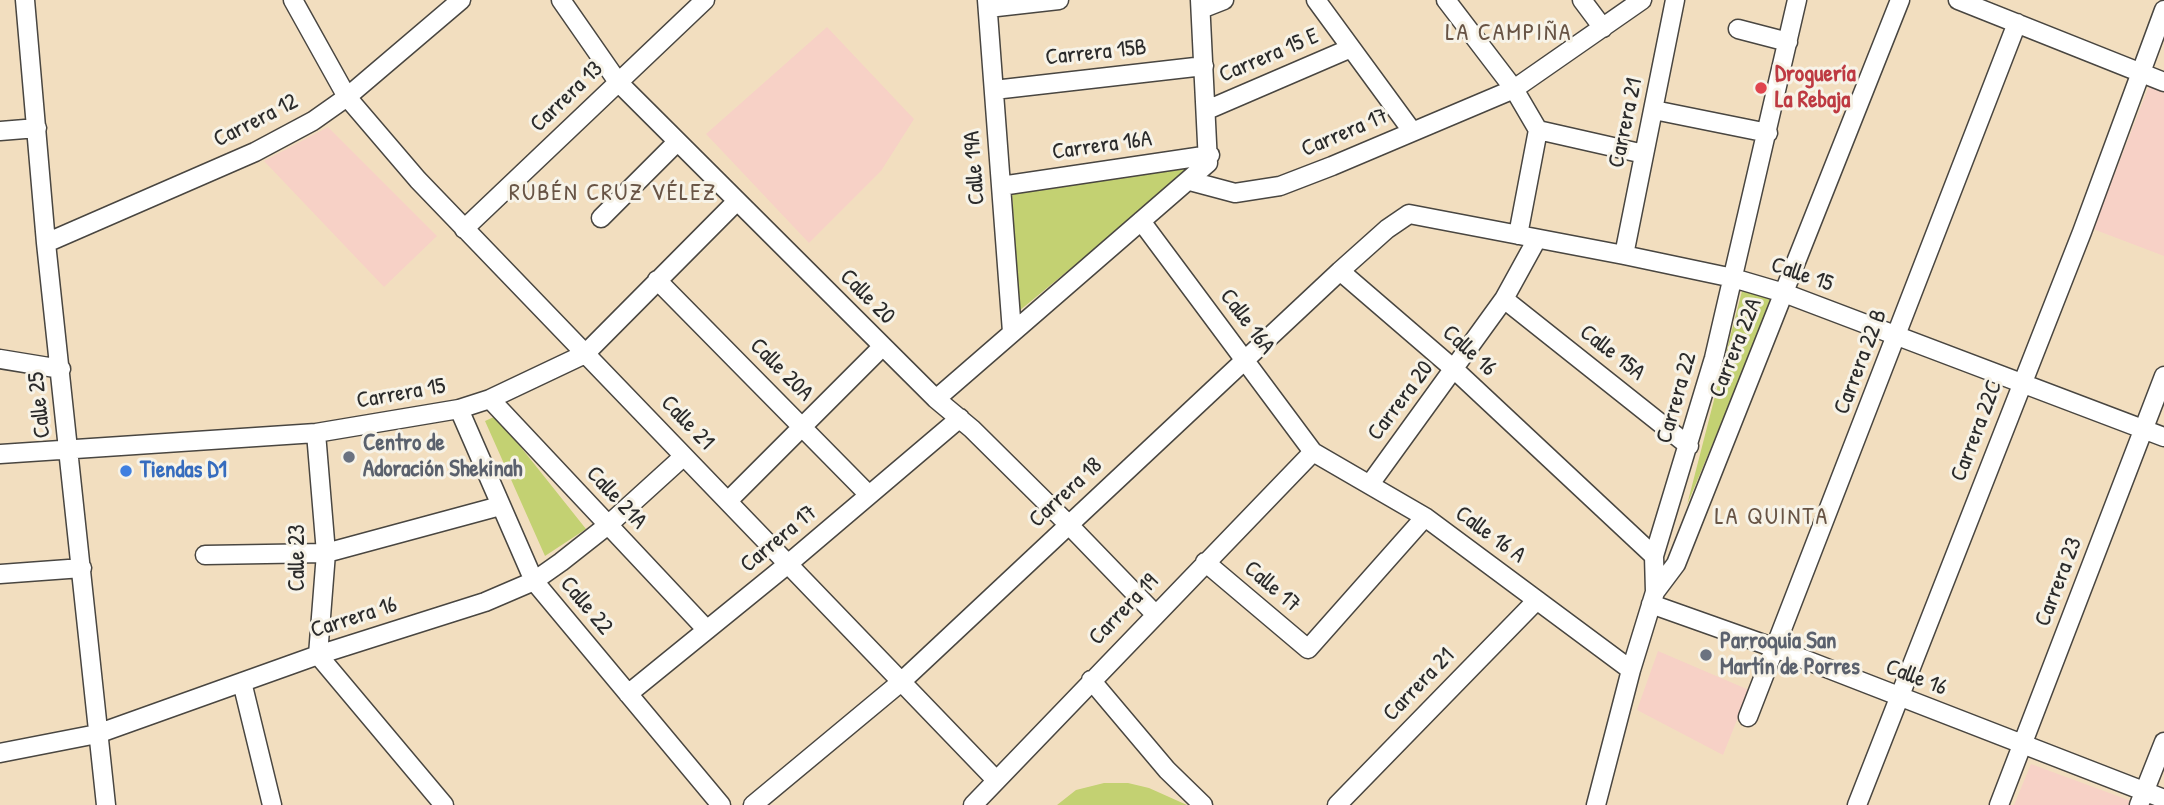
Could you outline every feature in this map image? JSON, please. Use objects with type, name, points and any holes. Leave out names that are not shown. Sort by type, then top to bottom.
[{"type":"street","name":"Calle 25","points":[[25,0],[46,243],[106,805]]},
{"type":"street","name":"Calle 21","points":[[293,0],[347,97],[464,229],[996,780]]},
{"type":"street","name":"Carrera 12","points":[[46,243],[255,152],[313,121],[347,97],[461,0]]},
{"type":"street","name":"Calle 20","points":[[561,0],[618,82],[936,400],[960,418],[1068,524],[1154,614]]},
{"type":"street","name":"Carrera 13","points":[[464,229],[705,0]]},
{"type":"street","points":[[987,4],[1059,0]]},
{"type":"street","points":[[936,400],[1190,181],[1209,159],[1200,4],[1224,0]]},
{"type":"street","points":[[1316,0],[1412,131]]},
{"type":"street","points":[[1446,0],[1514,89],[1538,130],[1518,235]]},
{"type":"street","points":[[1582,0],[1603,28]]},
{"type":"street","name":"Carrera 17","points":[[1190,181],[1234,193],[1280,186],[1514,89],[1642,0]]},
{"type":"street","name":"Carrera 21","points":[[1624,255],[1675,0]]},
{"type":"street","name":"Carrera 22","points":[[1596,805],[1630,670],[1653,598],[1654,556],[1689,446],[1733,278],[1797,0]]},
{"type":"street","name":"Carrera 22A","points":[[1653,598],[1676,564],[1900,0]]},
{"type":"street","points":[[1958,0],[2164,82]]},
{"type":"street","name":"Calle 19A","points":[[987,4],[1012,332]]},
{"type":"street","points":[[2140,73],[2164,10]]},
{"type":"street","name":"Carrera 22 B","points":[[1748,717],[2017,23]]},
{"type":"street","points":[[1738,29],[1788,42]]},
{"type":"street","name":"Carrera 15 E","points":[[1207,110],[1351,48]]},
{"type":"street","name":"Carrera 15B","points":[[994,90],[1204,66]]},
{"type":"street","name":"Carrera 22C","points":[[1857,805],[2140,73]]},
{"type":"street","points":[[1654,110],[1768,133]]},
{"type":"street","points":[[0,131],[37,128]]},
{"type":"street","points":[[1538,130],[1644,154]]},
{"type":"street","points":[[601,218],[677,142]]},
{"type":"street","name":"Carrera 16A","points":[[1001,186],[1209,159]]},
{"type":"street","name":"Carrera 15","points":[[0,454],[316,433],[459,409],[490,399],[586,354],[736,202]]},
{"type":"street","name":"Calle 15","points":[[1409,214],[1624,255],[1733,278],[1784,293],[2164,437]]},
{"type":"street","name":"Carrera 18","points":[[753,805],[901,682],[1068,524],[1246,362],[1340,271],[1387,229],[1409,214]]},
{"type":"street","name":"Calle 16A","points":[[1141,221],[1313,452]]},
{"type":"street","name":"Carrera 20","points":[[1370,484],[1504,299],[1537,239]]},
{"type":"street","name":"Calle 16","points":[[1340,271],[1455,370],[1654,556]]},
{"type":"street","name":"Calle 20A","points":[[657,280],[870,495]]},
{"type":"street","name":"Calle 15A","points":[[1504,299],[1689,446]]},
{"type":"street","points":[[727,501],[804,428],[882,346]]},
{"type":"street","points":[[0,359],[61,369]]},
{"type":"street","name":"Carrera 23","points":[[1999,805],[2164,376]]},
{"type":"street","name":"Calle 21A","points":[[490,399],[707,630]]},
{"type":"street","name":"Calle 22","points":[[459,409],[534,581],[721,805]]},
{"type":"street","name":"Carrera 17","points":[[628,694],[788,564],[960,418]]},
{"type":"street","name":"Calle 23","points":[[316,433],[326,553],[318,655]]},
{"type":"street","name":"Calle 16 A","points":[[1313,452],[1425,517],[1630,670]]},
{"type":"street","name":"Carrera 19","points":[[973,805],[1154,614],[1313,452]]},
{"type":"street","name":"Carrera 16","points":[[0,753],[97,734],[318,655],[485,602],[534,581],[608,525],[684,456]]},
{"type":"street","points":[[205,555],[326,553],[500,506]]},
{"type":"street","name":"Calle 17","points":[[1205,562],[1308,649],[1425,517]]},
{"type":"street","points":[[0,574],[82,568]]},
{"type":"street","name":"Calle 16","points":[[1653,598],[2023,746],[2142,798],[2164,799]]},
{"type":"street","name":"Carrera 21","points":[[1337,805],[1537,600]]},
{"type":"street","points":[[318,655],[444,805]]},
{"type":"street","points":[[1091,681],[1167,770],[1203,805]]},
{"type":"street","points":[[242,682],[272,805]]},
{"type":"street","points":[[2142,798],[2164,742]]},
{"type":"shaded area","points":[[827,27],[914,119],[881,171],[809,243],[706,134]]},
{"type":"shaded area","points":[[2149,86],[2164,93],[2164,256],[2093,229]]},
{"type":"shaded area","points":[[328,127],[437,236],[384,287],[264,161]]},
{"type":"shaded area","points":[[1658,651],[1749,690],[1723,755],[1637,710]]},
{"type":"shaded area","points":[[2031,764],[2131,801],[2129,805],[2014,805]]},
{"type":"green space","points":[[1195,166],[1019,311],[1012,193]]},
{"type":"green space","points":[[1742,291],[1773,299],[1687,505]]},
{"type":"green space","points":[[496,416],[586,529],[545,556],[485,421]]},
{"type":"green space","points":[[1104,783],[1128,783],[1149,788],[1187,805],[1057,805],[1076,790]]},
{"type":"place","name":"Droguería La Rebaja","points":[[1761,88]]},
{"type":"place","name":"Centro de Adoración Shekinah","points":[[349,457]]},
{"type":"place","name":"Tiendas D1","points":[[126,471]]},
{"type":"place","name":"Parroquia San Martín de Porres","points":[[1706,655]]},
{"type":"district","name":"LA CAMPIÑA","points":[[1509,34]]},
{"type":"district","name":"RUBÉN CRUZ VÉLEZ","points":[[613,194]]},
{"type":"district","name":"LA QUINTA","points":[[1772,518]]}]
